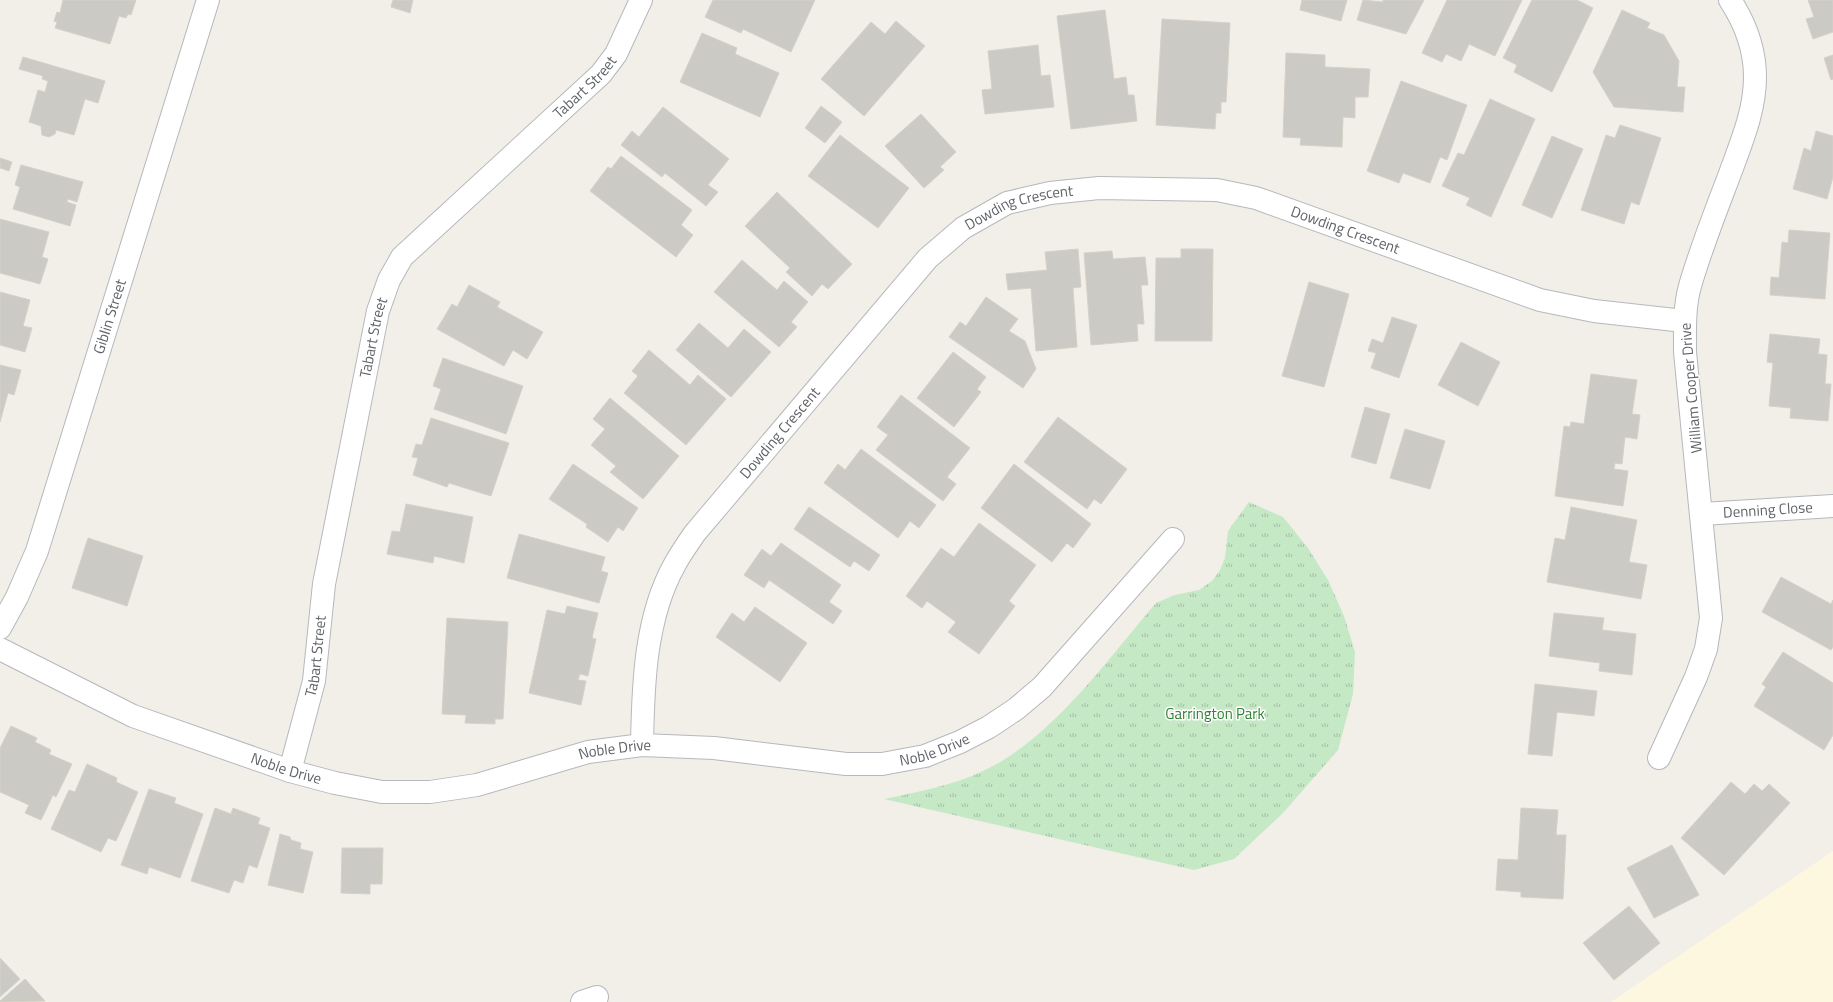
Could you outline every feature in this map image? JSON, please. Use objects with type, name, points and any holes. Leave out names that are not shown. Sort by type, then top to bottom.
[{"type":"street","name":"Giblin Street","points":[[0,628],[17,597],[37,551],[208,0]]},
{"type":"street","name":"Tabart Street","points":[[290,771],[314,681],[324,584],[336,516],[378,311],[389,280],[402,257],[601,74],[616,54],[641,0]]},
{"type":"street","name":"William Cooper Drive","points":[[1659,758],[1696,677],[1706,650],[1711,618],[1685,352],[1684,321],[1690,286],[1745,133],[1753,105],[1755,76],[1751,44],[1739,12],[1730,0]]},
{"type":"street","name":"Dowding Crescent","points":[[642,745],[643,684],[649,639],[661,597],[672,571],[695,533],[928,258],[963,228],[1007,203],[1050,193],[1099,188],[1217,190],[1256,198],[1540,300],[1594,311],[1684,321]]},
{"type":"street","name":"Denning Close","points":[[1702,514],[1833,506]]},
{"type":"street","name":"Noble Drive","points":[[0,649],[133,716],[290,771],[336,783],[382,792],[430,792],[477,785],[588,752],[642,745],[714,748],[846,764],[882,764],[925,756],[960,742],[989,727],[1016,709],[1042,687],[1173,539]]},
{"type":"shaded area","points":[[1833,851],[1833,1002],[1611,1002]]},
{"type":"green space","name":"Garrington Park","points":[[1249,502],[1283,517],[1308,548],[1328,580],[1344,616],[1355,652],[1353,694],[1338,750],[1283,813],[1234,859],[1194,870],[884,799],[959,781],[983,771],[1008,757],[1033,739],[1055,719],[1098,673],[1156,603],[1175,595],[1199,590],[1212,581],[1220,570],[1225,558],[1228,531]]},
{"type":"building","points":[[63,0],[136,0],[131,15],[128,14],[126,18],[119,16],[110,44],[55,28],[57,22],[54,21],[57,12],[60,13]]},
{"type":"building","points":[[393,0],[413,0],[410,13],[391,7]]},
{"type":"building","points":[[713,0],[815,0],[791,52],[743,29],[741,33],[705,17]]},
{"type":"building","points":[[1302,0],[1347,0],[1341,21],[1300,10]]},
{"type":"building","points":[[1363,0],[1383,2],[1383,0],[1424,0],[1406,34],[1357,20]]},
{"type":"building","points":[[1447,0],[1522,0],[1495,56],[1469,44],[1461,61],[1446,54],[1442,62],[1422,53]]},
{"type":"building","points":[[1532,0],[1577,0],[1593,8],[1552,92],[1514,72],[1517,65],[1503,58]]},
{"type":"building","points":[[1808,0],[1833,0],[1833,32],[1813,39],[1806,19],[1814,17]]},
{"type":"building","points":[[1105,10],[1114,79],[1126,77],[1128,95],[1134,95],[1137,121],[1071,129],[1057,16]]},
{"type":"building","points":[[1622,10],[1650,23],[1647,28],[1664,35],[1679,61],[1677,87],[1685,87],[1683,112],[1614,107],[1593,72]]},
{"type":"building","points":[[1162,19],[1230,23],[1226,102],[1221,102],[1221,113],[1216,113],[1215,129],[1156,125]]},
{"type":"building","points":[[896,21],[925,46],[864,116],[821,79],[871,22],[885,34]]},
{"type":"building","points":[[702,33],[737,48],[735,54],[779,73],[760,117],[680,82]]},
{"type":"building","points":[[1038,45],[1041,76],[1050,75],[1054,107],[985,114],[982,90],[992,89],[988,51]]},
{"type":"building","points":[[1286,53],[1325,55],[1325,67],[1370,69],[1368,97],[1355,97],[1355,118],[1343,117],[1342,147],[1300,145],[1301,138],[1283,137]]},
{"type":"building","points":[[1833,55],[1833,79],[1831,80],[1824,58]]},
{"type":"building","points":[[23,57],[105,81],[98,103],[85,99],[74,135],[56,130],[55,134],[49,137],[42,135],[41,126],[29,122],[38,90],[45,92],[48,81],[42,79],[43,76],[19,69]]},
{"type":"building","points":[[1401,81],[1467,105],[1447,160],[1440,157],[1430,183],[1403,173],[1399,183],[1367,171]]},
{"type":"building","points":[[1490,99],[1535,119],[1491,217],[1466,205],[1470,198],[1442,186],[1458,153],[1464,155]]},
{"type":"building","points":[[821,106],[842,122],[825,143],[805,128]]},
{"type":"building","points":[[663,107],[729,159],[708,185],[718,192],[706,206],[665,173],[662,177],[621,145],[632,131],[639,137]]},
{"type":"building","points":[[921,114],[956,152],[940,167],[944,170],[924,188],[885,146]]},
{"type":"building","points":[[1620,125],[1661,138],[1639,205],[1631,202],[1624,224],[1581,210],[1606,135],[1615,138]]},
{"type":"building","points":[[1816,131],[1833,136],[1833,177],[1827,199],[1793,189],[1804,148],[1811,151]]},
{"type":"building","points":[[840,135],[909,188],[878,228],[808,176]]},
{"type":"building","points":[[1552,136],[1583,149],[1552,218],[1522,205]]},
{"type":"building","points":[[621,156],[692,210],[681,225],[693,235],[676,257],[590,191],[608,167],[611,169]]},
{"type":"building","points":[[0,158],[12,162],[9,171],[0,168]]},
{"type":"building","points":[[21,165],[83,182],[77,202],[68,199],[67,202],[76,205],[70,226],[13,209],[20,187],[15,185]]},
{"type":"building","points":[[777,192],[852,264],[828,289],[822,284],[812,296],[786,272],[790,268],[745,226]]},
{"type":"building","points":[[0,219],[49,232],[42,257],[48,259],[40,284],[0,273]]},
{"type":"building","points":[[1789,230],[1830,233],[1825,299],[1770,295],[1771,277],[1779,278],[1782,242],[1788,243]]},
{"type":"building","points":[[1078,249],[1081,287],[1073,288],[1077,347],[1036,351],[1031,288],[1008,290],[1006,274],[1047,270],[1045,252]]},
{"type":"building","points":[[1181,249],[1213,249],[1212,341],[1155,341],[1156,258],[1181,258]]},
{"type":"building","points":[[1112,251],[1113,259],[1145,257],[1148,285],[1141,285],[1144,324],[1137,324],[1138,341],[1091,345],[1084,253]]},
{"type":"building","points":[[742,260],[777,290],[784,281],[808,302],[791,322],[797,327],[779,347],[714,292]]},
{"type":"building","points":[[1309,282],[1349,294],[1324,387],[1282,376]]},
{"type":"building","points":[[469,285],[500,302],[497,307],[543,332],[527,359],[513,350],[504,366],[437,329],[452,304],[457,307]]},
{"type":"building","points":[[0,292],[30,300],[23,326],[32,328],[25,352],[0,345]]},
{"type":"building","points":[[986,297],[1018,319],[1009,331],[1025,341],[1036,369],[1023,388],[949,337],[960,322],[966,326]]},
{"type":"building","points":[[1392,317],[1417,325],[1399,378],[1371,368],[1376,353],[1368,351],[1372,339],[1383,343]]},
{"type":"building","points":[[699,323],[728,348],[744,329],[771,352],[731,397],[676,350]]},
{"type":"building","points":[[1770,334],[1820,339],[1818,354],[1827,355],[1825,384],[1831,384],[1828,421],[1790,418],[1791,408],[1769,406],[1773,363],[1767,362]]},
{"type":"building","points":[[1461,342],[1500,362],[1478,406],[1438,385]]},
{"type":"building","points":[[649,350],[690,385],[698,375],[726,399],[686,445],[624,393],[638,376],[632,371]]},
{"type":"building","points":[[953,352],[986,377],[977,389],[981,392],[954,427],[917,398]]},
{"type":"building","points":[[443,358],[523,386],[506,434],[434,409],[441,389],[433,386]]},
{"type":"building","points":[[0,365],[21,370],[14,395],[8,393],[0,422]]},
{"type":"building","points":[[1591,374],[1637,380],[1632,414],[1640,415],[1637,439],[1625,437],[1622,464],[1615,463],[1614,469],[1628,471],[1623,506],[1555,496],[1564,426],[1570,427],[1571,422],[1584,424]]},
{"type":"building","points":[[901,395],[970,448],[947,477],[956,484],[943,501],[876,450],[888,435],[877,427]]},
{"type":"building","points":[[610,398],[679,456],[643,499],[610,472],[616,466],[591,445],[605,429],[593,419]]},
{"type":"building","points":[[1365,407],[1390,414],[1376,464],[1351,457]]},
{"type":"building","points":[[1058,417],[1127,469],[1101,504],[1094,499],[1087,509],[1024,462]]},
{"type":"building","points":[[431,418],[509,443],[491,496],[449,483],[447,487],[413,475],[418,458],[412,457],[416,444],[422,445]]},
{"type":"building","points":[[1405,429],[1445,441],[1430,489],[1390,478]]},
{"type":"building","points":[[861,449],[936,505],[919,528],[910,521],[898,538],[824,483],[838,464],[845,470]]},
{"type":"building","points":[[573,464],[638,508],[623,531],[618,527],[608,542],[586,527],[587,524],[549,499]]},
{"type":"building","points":[[1014,464],[1091,524],[1073,548],[1067,543],[1052,562],[981,508]]},
{"type":"building","points":[[406,504],[473,517],[464,563],[434,556],[433,563],[387,554],[392,531],[400,532]]},
{"type":"building","points":[[809,507],[880,555],[869,571],[854,561],[850,567],[794,529]]},
{"type":"building","points":[[1571,507],[1637,520],[1629,562],[1647,565],[1641,599],[1547,582],[1555,538],[1565,540]]},
{"type":"building","points":[[979,523],[1036,565],[1009,601],[1015,606],[979,654],[948,632],[956,622],[927,601],[922,608],[906,596],[941,548],[954,557]]},
{"type":"building","points":[[519,534],[605,557],[601,571],[608,573],[599,603],[507,578]]},
{"type":"building","points":[[88,538],[143,556],[127,606],[72,588]]},
{"type":"building","points":[[781,543],[841,585],[829,602],[842,611],[833,624],[769,580],[764,588],[744,575],[762,549],[771,556]]},
{"type":"building","points":[[1781,577],[1831,604],[1833,600],[1833,647],[1831,650],[1762,612]]},
{"type":"building","points":[[567,606],[598,613],[592,638],[596,639],[588,676],[580,674],[578,680],[586,681],[581,705],[529,693],[547,610],[565,614]]},
{"type":"building","points":[[755,607],[807,643],[780,682],[716,637],[732,613],[744,622]]},
{"type":"building","points":[[1554,613],[1604,618],[1602,630],[1636,634],[1632,675],[1599,671],[1600,663],[1549,656]]},
{"type":"building","points":[[447,618],[508,622],[503,719],[495,719],[495,724],[465,723],[466,715],[442,714]]},
{"type":"building","points":[[1783,652],[1833,683],[1833,735],[1824,750],[1754,706],[1766,687],[1762,684]]},
{"type":"building","points":[[1535,684],[1597,691],[1594,716],[1557,712],[1552,756],[1528,754]]},
{"type":"building","points":[[11,726],[37,738],[35,742],[51,750],[49,754],[72,764],[56,797],[53,795],[41,820],[25,813],[29,805],[0,792],[0,748]]},
{"type":"building","points":[[87,764],[117,778],[116,782],[138,792],[116,841],[108,838],[101,852],[51,829],[69,790],[75,792]]},
{"type":"building","points":[[1731,782],[1745,794],[1754,784],[1762,791],[1769,784],[1790,803],[1724,875],[1681,838]]},
{"type":"building","points":[[149,789],[176,798],[174,803],[203,814],[180,878],[149,867],[147,874],[121,865]]},
{"type":"building","points":[[215,808],[231,814],[233,808],[260,818],[258,824],[270,828],[257,868],[249,865],[243,883],[234,880],[229,893],[191,881]]},
{"type":"building","points":[[1521,808],[1558,810],[1556,835],[1566,835],[1563,899],[1521,897],[1521,892],[1496,890],[1498,859],[1518,860]]},
{"type":"building","points":[[280,834],[301,843],[300,849],[313,852],[303,893],[268,885]]},
{"type":"building","points":[[1672,845],[1699,895],[1654,918],[1627,868]]},
{"type":"building","points":[[342,848],[383,848],[382,884],[370,884],[370,894],[341,893]]},
{"type":"building","points":[[1629,906],[1660,943],[1614,980],[1583,943]]},
{"type":"building","points":[[0,958],[20,979],[0,997]]},
{"type":"building","points":[[25,979],[45,1001],[0,1002],[0,1001]]}]
